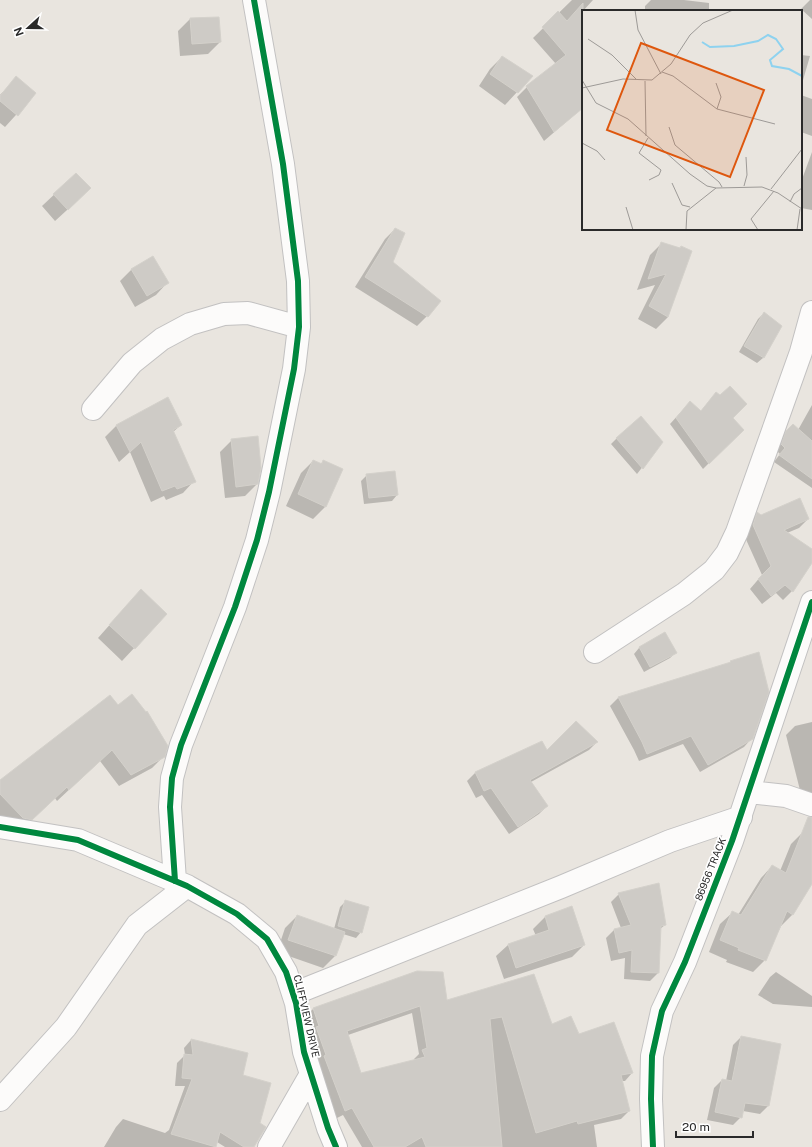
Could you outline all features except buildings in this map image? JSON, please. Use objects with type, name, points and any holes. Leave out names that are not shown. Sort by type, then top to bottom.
[{"type":"street","points":[[0,1100],[66,1027],[137,925],[181,883],[170,807],[172,778],[181,745],[235,606],[257,540],[269,492],[294,369],[299,327],[298,281],[283,164],[254,0]]},
{"type":"street","points":[[595,652],[684,594],[714,570],[727,553],[737,532],[796,367],[812,312]]},
{"type":"street","points":[[93,409],[132,363],[162,339],[190,324],[224,314],[248,313],[299,327]]},
{"type":"street","name":"86956 TRACK","points":[[653,1147],[651,1099],[652,1056],[662,1011],[685,962],[741,817],[812,602]]},
{"type":"street","points":[[749,792],[786,796],[812,805]]},
{"type":"street","points":[[293,994],[561,887],[670,841],[741,817]]},
{"type":"street","name":"CLIFFVIEW DRIVE","points":[[0,827],[78,840],[181,883],[237,914],[267,939],[286,972],[293,994],[304,1052],[328,1128],[336,1147]]},
{"type":"street","points":[[269,1147],[311,1074]]},
{"type":"cycle path","points":[[175,881],[170,807],[172,778],[181,745],[235,607],[257,540],[269,492],[294,369],[299,327],[298,281],[283,164],[254,0]]},
{"type":"cycle path","points":[[653,1147],[651,1099],[652,1056],[662,1011],[685,962],[732,841],[812,602]]},
{"type":"cycle path","points":[[0,827],[78,840],[187,886],[237,914],[267,939],[286,972],[296,1003],[304,1052],[328,1128],[336,1147]]}]
